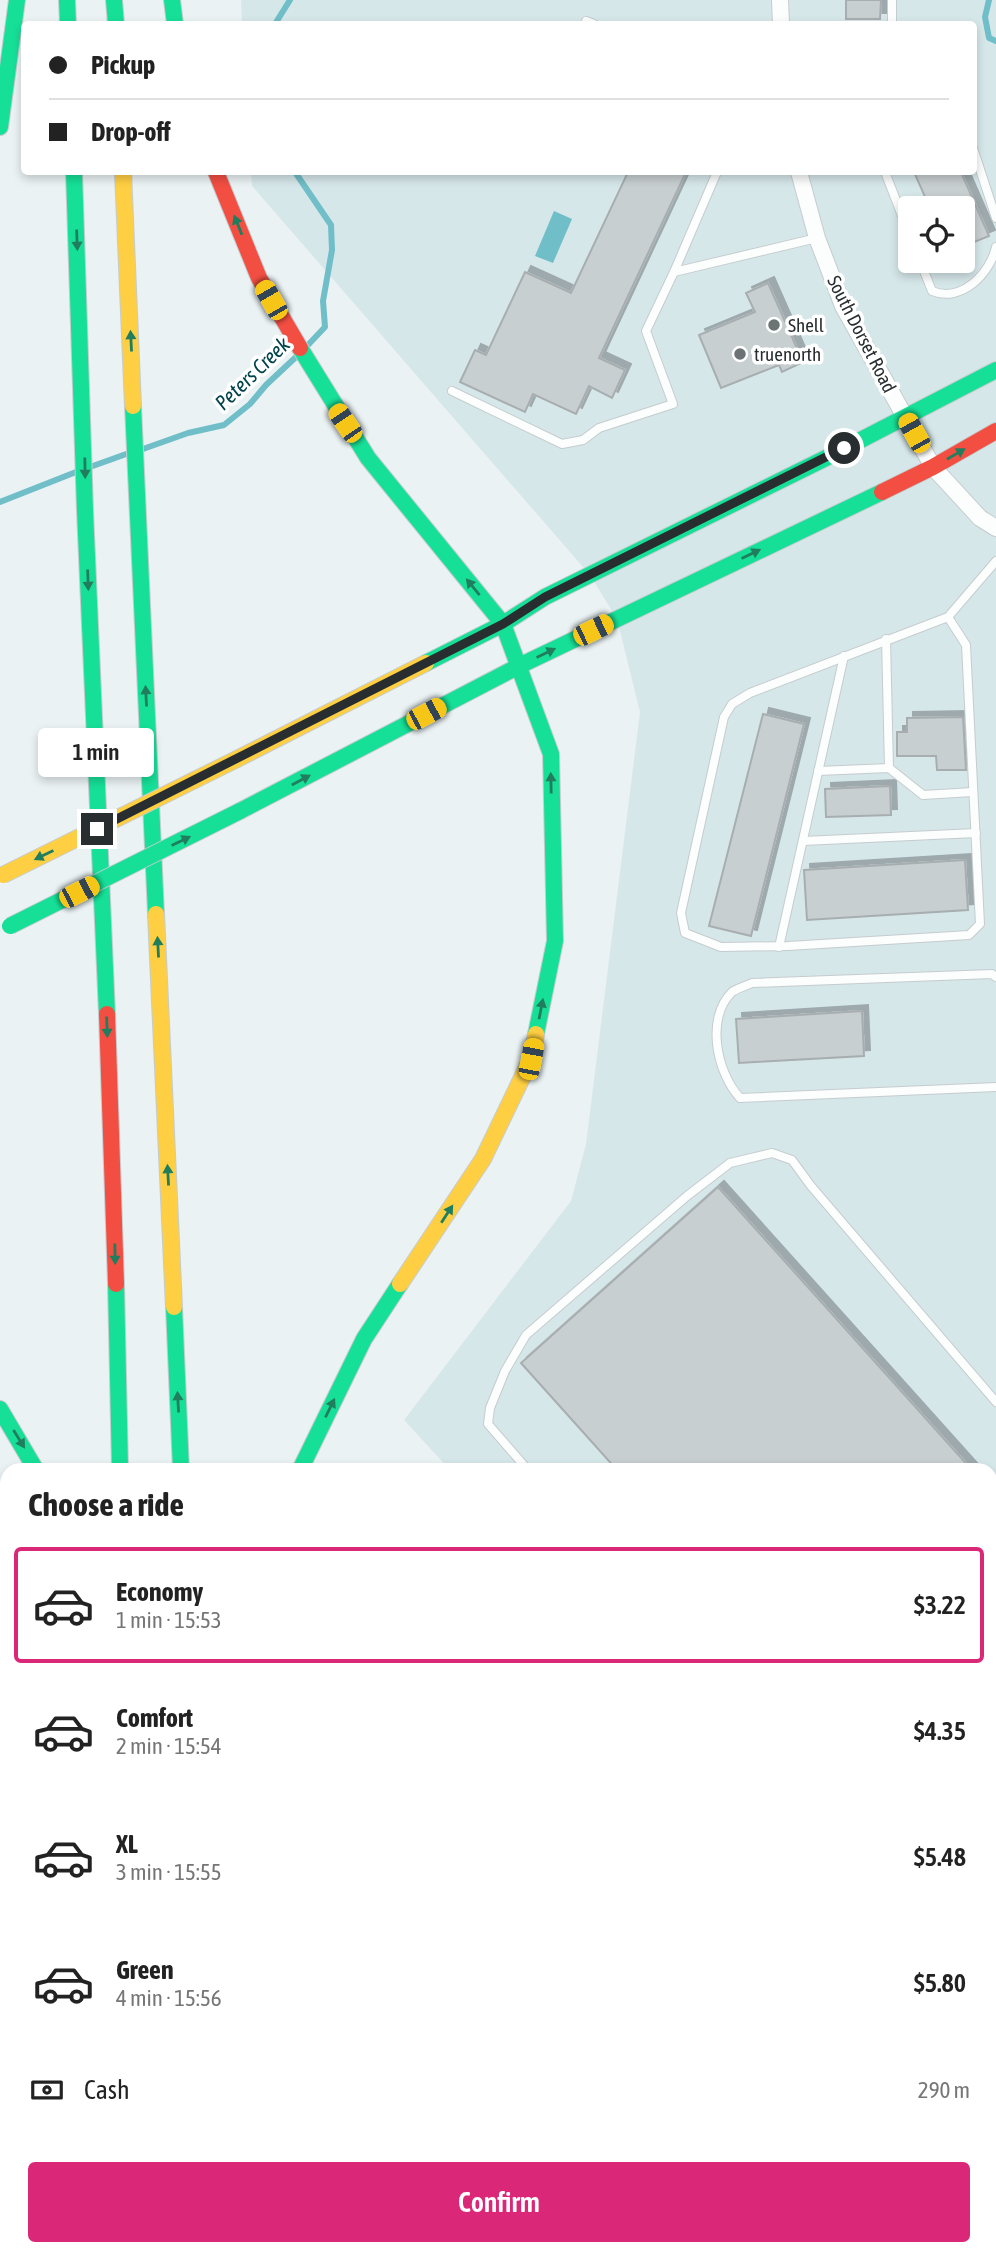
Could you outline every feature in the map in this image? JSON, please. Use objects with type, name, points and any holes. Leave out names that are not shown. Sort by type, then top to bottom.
[{"type":"main road","points":[[0,127],[17,0]]},
{"type":"main road","points":[[67,0],[68,21]]},
{"type":"main road","points":[[114,0],[116,21]]},
{"type":"main road","points":[[172,0],[174,21]]},
{"type":"main road","points":[[74,175],[85,511],[114,1187],[120,1463]]},
{"type":"main road","points":[[123,175],[181,1463]]},
{"type":"main road","points":[[217,175],[259,278],[322,387],[368,458],[503,624],[551,754],[555,941],[531,1059],[483,1159],[364,1339],[303,1463]]},
{"type":"main road","points":[[2,876],[503,624],[545,597],[824,459],[996,370]]},
{"type":"main road","points":[[5,928],[240,811],[519,666],[933,467],[996,431]]},
{"type":"main road","points":[[0,1409],[32,1463]]},
{"type":"street","points":[[780,0],[781,21]]},
{"type":"street","name":"South Dorset Road","points":[[800,175],[817,238],[843,306],[904,416],[933,467],[981,518],[996,528]]},
{"type":"lane","points":[[891,0],[891,21]]},
{"type":"lane","points":[[977,160],[996,218]]},
{"type":"lane","points":[[452,391],[562,444],[583,440],[599,428],[673,404],[646,331],[716,175]]},
{"type":"lane","points":[[886,175],[898,205]]},
{"type":"lane","points":[[674,272],[817,238]]},
{"type":"lane","points":[[924,273],[932,291],[941,295],[949,294],[980,279],[988,269],[996,247]]},
{"type":"lane","points":[[948,617],[966,645],[981,924],[969,935],[779,947],[721,947],[685,933],[681,913],[724,717],[732,704],[750,692],[948,617],[996,561]]},
{"type":"lane","points":[[886,639],[889,768]]},
{"type":"lane","points":[[779,947],[844,656]]},
{"type":"lane","points":[[818,771],[889,768],[923,795],[974,792]]},
{"type":"lane","points":[[803,841],[976,833]]},
{"type":"lane","points":[[996,977],[992,974],[752,983],[733,991],[723,1006],[717,1030],[719,1064],[730,1087],[740,1098],[996,1087]]},
{"type":"lane","points":[[522,1463],[488,1424],[490,1409],[505,1371],[526,1335],[687,1196],[730,1163],[772,1153],[792,1160],[811,1186],[996,1402]]},
{"type":"shaded area","points":[[241,0],[996,0],[996,1463],[444,1463],[404,1420],[571,1201],[586,1144],[640,712],[617,619],[590,575],[252,186],[251,175],[977,175],[977,21],[242,21]]},
{"type":"water","points":[[554,211],[572,219],[553,263],[535,256]]},
{"type":"building","points":[[846,0],[881,0],[880,19],[846,19]]},
{"type":"building","points":[[627,175],[685,175],[599,358],[625,370],[612,398],[589,386],[576,414],[533,394],[525,412],[460,382],[475,350],[486,355],[525,272],[571,293]]},
{"type":"building","points":[[915,175],[962,175],[972,196],[925,196]]},
{"type":"building","points":[[975,204],[989,236],[975,242]]},
{"type":"building","points":[[768,283],[803,362],[782,372],[779,365],[721,388],[699,335],[755,312],[746,293]]},
{"type":"building","points":[[763,714],[804,724],[751,936],[709,926]]},
{"type":"building","points":[[963,717],[966,770],[937,770],[936,756],[897,756],[897,732],[907,732],[907,718]]},
{"type":"building","points":[[890,786],[891,815],[826,817],[825,789]]},
{"type":"building","points":[[965,860],[968,910],[807,920],[804,870]]},
{"type":"building","points":[[862,1011],[864,1056],[739,1063],[736,1019]]},
{"type":"building","points":[[718,1187],[966,1463],[611,1463],[521,1363]]},
{"type":"waterway","name":"Peters Creek","points":[[277,21],[290,0]]},
{"type":"waterway","name":"Peters Creek","points":[[989,0],[985,17],[989,38],[996,41]]},
{"type":"waterway","name":"Peters Creek","points":[[297,175],[331,225],[332,250],[323,301],[325,327],[307,346]]},
{"type":"waterway","name":"Peters Creek","points":[[143,449],[188,433],[224,425],[250,404],[297,356]]},
{"type":"waterway","name":"Peters Creek","points":[[90,467],[129,453]]},
{"type":"waterway","name":"Peters Creek","points":[[0,502],[76,472]]},
{"type":"traffic: fast","points":[[0,127],[17,0]]},
{"type":"traffic: fast","points":[[67,0],[68,21]]},
{"type":"traffic: fast","points":[[114,0],[116,21]]},
{"type":"traffic: fast","points":[[172,0],[175,21]]},
{"type":"traffic: fast","points":[[74,175],[85,511],[107,1014]]},
{"type":"traffic: fast","points":[[300,348],[368,458],[503,624],[551,754],[555,941],[536,1034]]},
{"type":"traffic: fast","points":[[426,663],[503,624],[545,597],[824,459],[996,370]]},
{"type":"traffic: fast","points":[[133,406],[156,914]]},
{"type":"traffic: fast","points":[[240,811],[519,666],[882,492]]},
{"type":"traffic: fast","points":[[10,926],[240,811]]},
{"type":"traffic: fast","points":[[116,1284],[120,1463]]},
{"type":"traffic: fast","points":[[303,1463],[364,1339],[400,1284]]},
{"type":"traffic: fast","points":[[174,1307],[181,1463]]},
{"type":"traffic: fast","points":[[0,1409],[32,1463]]},
{"type":"traffic: slow","points":[[123,175],[133,406]]},
{"type":"traffic: slow","points":[[237,759],[426,663]]},
{"type":"traffic: slow","points":[[3,875],[237,759]]},
{"type":"traffic: slow","points":[[156,914],[174,1307]]},
{"type":"traffic: slow","points":[[400,1284],[483,1159],[531,1059],[536,1034]]},
{"type":"traffic: jam","points":[[217,175],[259,278],[300,348]]},
{"type":"traffic: jam","points":[[882,492],[996,431]]},
{"type":"traffic: jam","points":[[107,1014],[116,1284]]},
{"type":"place","name":"Shell","points":[[774,325]]},
{"type":"place","name":"truenorth","points":[[740,354]]},
{"type":"route","points":[[97,829],[503,624],[545,597],[844,448]]}]
